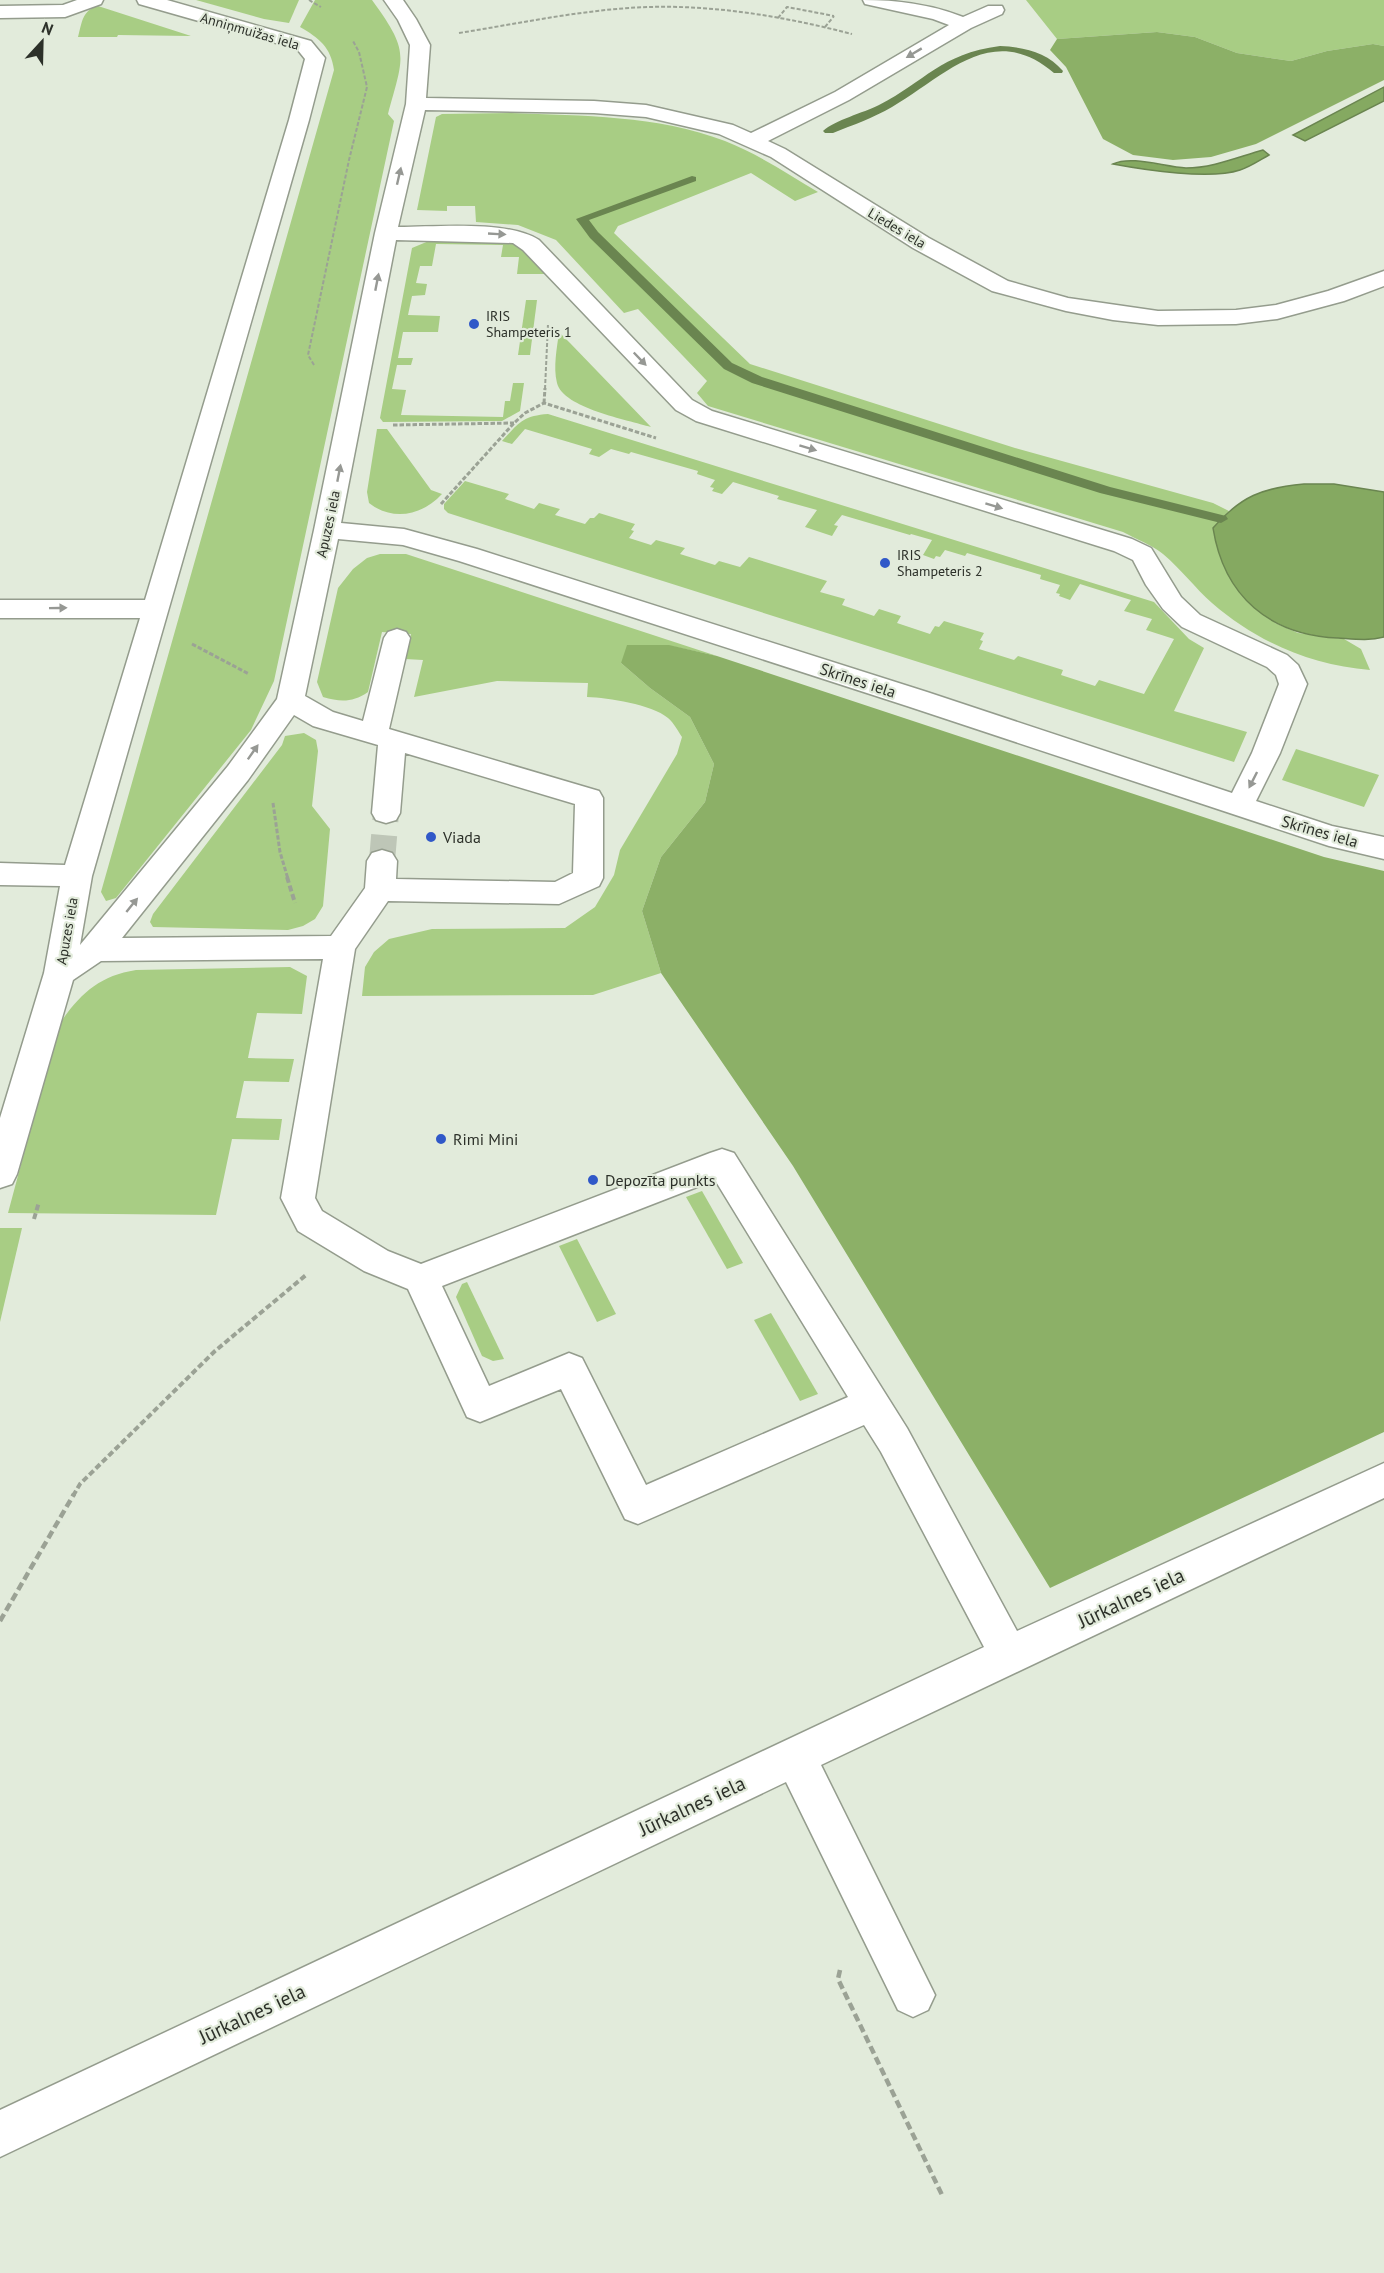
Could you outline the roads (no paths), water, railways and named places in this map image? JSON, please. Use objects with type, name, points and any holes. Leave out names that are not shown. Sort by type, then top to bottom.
[{"type":"street","points":[[0,12],[65,11],[94,0]]},
{"type":"street","name":"Anniņmuižas iela","points":[[146,0],[304,45],[315,58]]},
{"type":"street","name":"Apuzes iela","points":[[60,974],[95,950],[252,753],[290,700],[327,530],[386,233],[416,104],[420,45],[407,19],[393,0]]},
{"type":"street","points":[[872,0],[938,14],[964,24]]},
{"type":"street","points":[[753,140],[842,96],[964,24],[995,10]]},
{"type":"street","name":"Apuzes iela","points":[[0,1174],[60,974],[77,876],[299,120],[315,58]]},
{"type":"street","name":"Liedes iela","points":[[416,104],[594,106],[646,111],[726,129],[778,153],[963,268],[1000,286],[1066,304],[1113,313],[1158,318],[1236,317],[1277,312],[1336,296],[1384,278]]},
{"type":"street","points":[[386,233],[494,234],[520,238],[531,245],[684,405],[704,416],[1123,546],[1142,554],[1172,603],[1191,621],[1277,661],[1288,671],[1293,684],[1266,753],[1239,807]]},
{"type":"street","name":"Skrīnes iela","points":[[327,530],[404,537],[468,555],[917,699],[1329,836],[1384,847]]},
{"type":"street","points":[[0,609],[154,609]]},
{"type":"street","points":[[386,813],[383,737],[398,638]]},
{"type":"street","points":[[290,700],[324,719],[589,798],[588,878],[559,893],[381,875],[340,947],[298,1198],[310,1221],[376,1262],[422,1279],[722,1163],[873,1404],[1009,1655]]},
{"type":"street","points":[[0,874],[77,876]]},
{"type":"street","points":[[95,950],[340,947]]},
{"type":"street","points":[[422,1279],[480,1406],[569,1369],[638,1508],[873,1404]]},
{"type":"street","name":"Jūrkalnes iela","points":[[0,2134],[1009,1655],[1384,1480]]},
{"type":"street","points":[[795,1757],[913,1995]]},
{"type":"waterway","points":[[829,131],[888,105],[931,75],[967,56],[983,52],[1016,50],[1046,61],[1058,71]]},
{"type":"waterway","points":[[692,179],[582,219],[594,235],[728,366],[757,380],[1105,490],[1221,519]]},
{"type":"tunnel","points":[[382,861],[386,813]]},
{"type":"place","name":"IRIS Shampeteris 1","points":[[474,324]]},
{"type":"place","name":"IRIS Shampeteris 2","points":[[885,563]]},
{"type":"place","name":"Viada","points":[[431,837]]},
{"type":"place","name":"Rimi Mini","points":[[441,1139]]},
{"type":"place","name":"Depozīta punkts","points":[[593,1180]]}]
